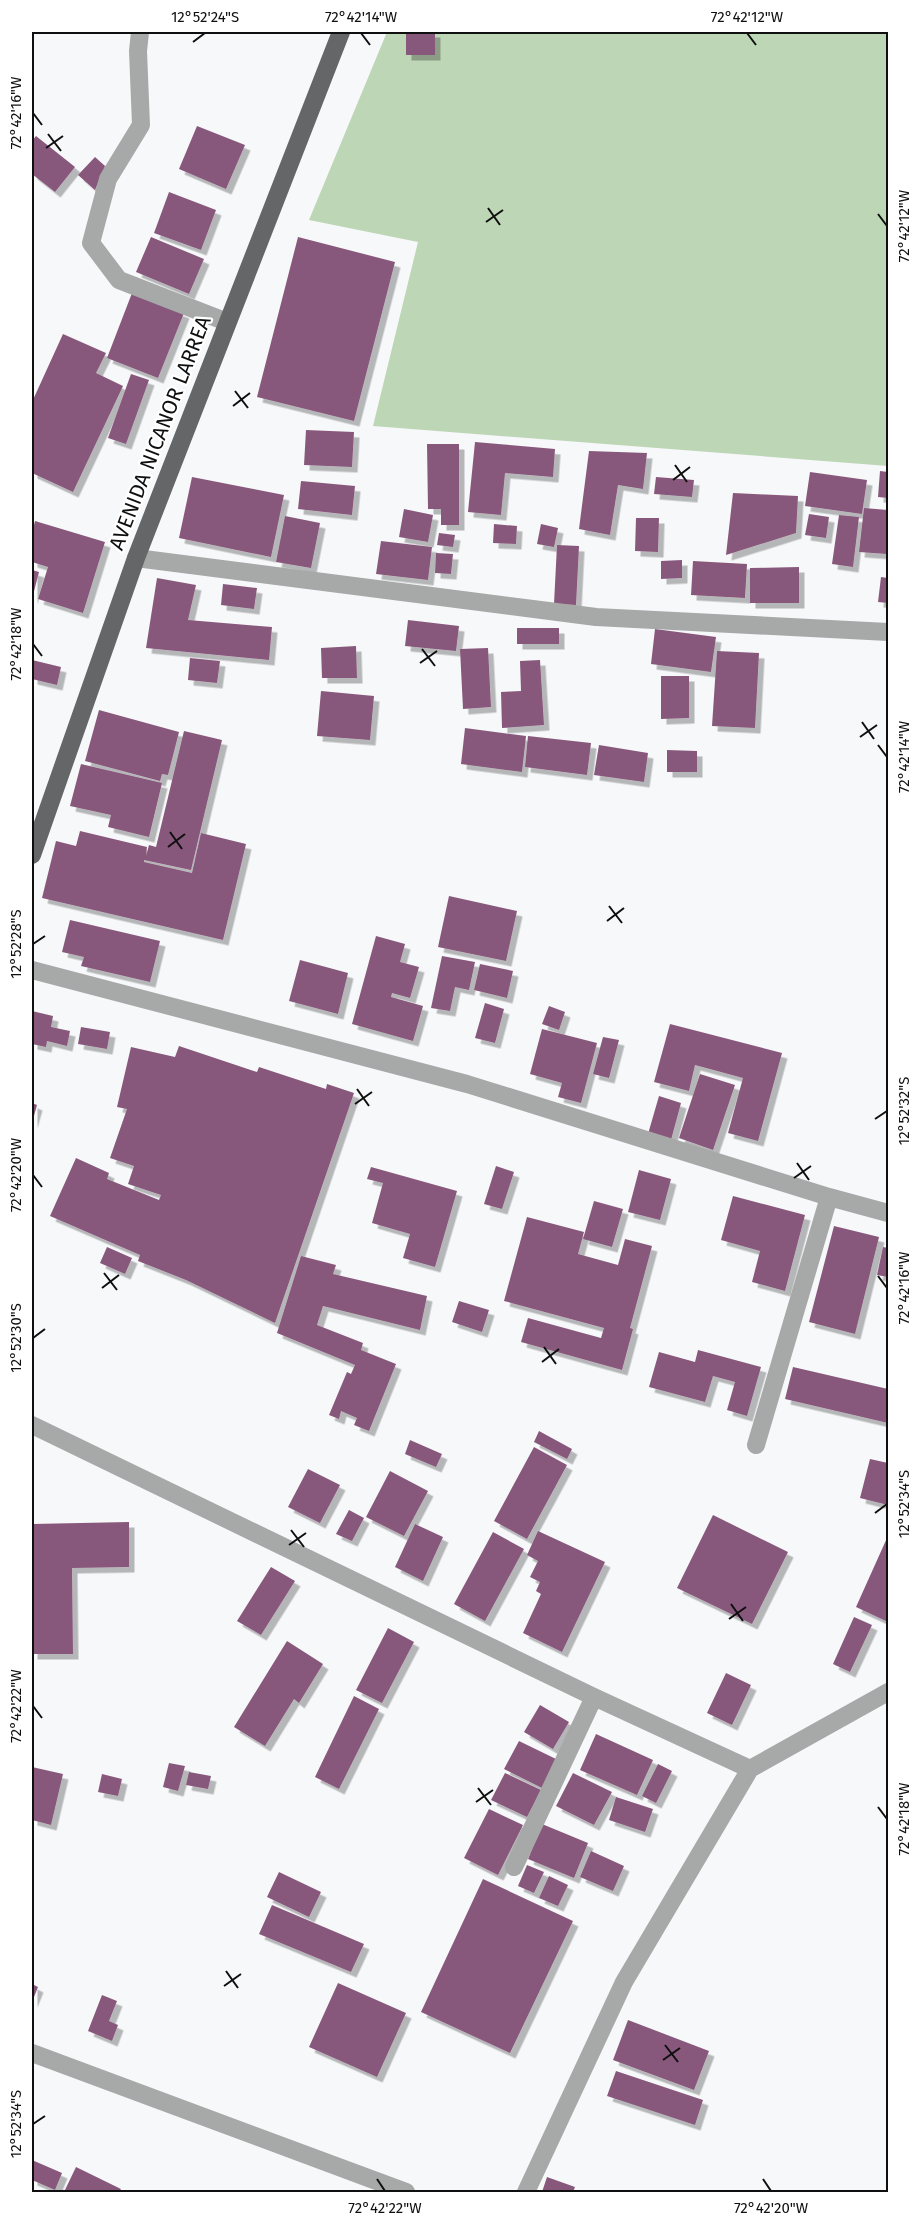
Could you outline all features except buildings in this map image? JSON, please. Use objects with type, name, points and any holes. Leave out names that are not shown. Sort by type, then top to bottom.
[{"type":"main road","name":"AVENIDA NICANOR LARREA","points":[[32,855],[135,558],[341,32]]},
{"type":"street","points":[[140,32],[138,51],[141,125],[108,179],[91,243],[119,280],[227,322]]},
{"type":"street","points":[[135,558],[596,617],[888,632]]},
{"type":"street","points":[[32,970],[467,1084],[829,1197],[888,1213]]},
{"type":"street","points":[[756,1445],[829,1197]]},
{"type":"street","points":[[32,1425],[750,1769]]},
{"type":"street","points":[[526,2193],[624,1982],[750,1769],[888,1692]]},
{"type":"street","points":[[514,1867],[594,1696]]},
{"type":"street","points":[[32,2053],[406,2193]]},
{"type":"green space","points":[[387,32],[888,32],[888,466],[373,426],[418,242],[309,220]]}]
